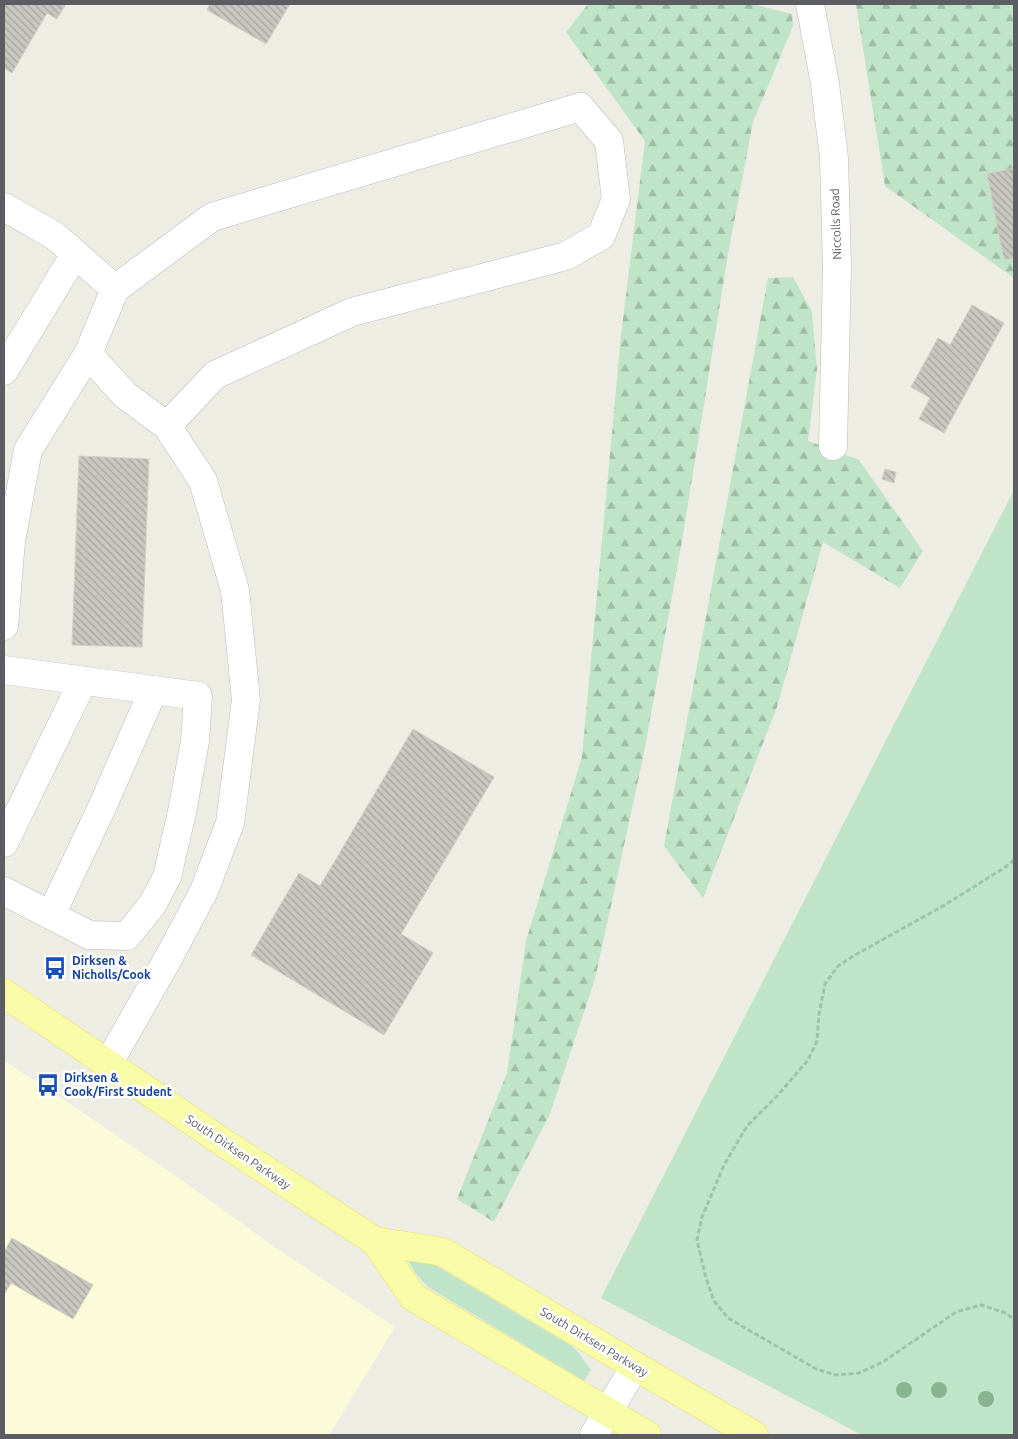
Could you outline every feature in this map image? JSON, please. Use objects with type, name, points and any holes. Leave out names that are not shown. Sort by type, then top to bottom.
[{"type":"main road","name":"South Dirksen Parkway","points":[[4,993],[224,1143],[375,1241],[413,1297],[647,1435]]},
{"type":"main road","name":"South Dirksen Parkway","points":[[375,1241],[444,1252],[754,1435]]},
{"type":"street","name":"Niccolls Road","points":[[810,4],[825,84],[834,158],[837,266],[833,446]]},
{"type":"street","points":[[4,626],[11,541],[28,450],[88,354],[115,289],[212,217],[580,107],[608,141],[616,199],[601,236],[566,256],[352,312],[215,375],[167,426]]},
{"type":"street","points":[[4,207],[55,236],[115,289]]},
{"type":"street","points":[[4,372],[75,254]]},
{"type":"street","points":[[88,354],[125,395],[167,426],[203,481],[235,590],[246,700],[230,823],[204,891],[108,1064]]},
{"type":"street","points":[[4,670],[198,696],[192,759],[167,877],[152,904],[127,936],[89,935],[4,891]]},
{"type":"street","points":[[4,843],[83,681]]},
{"type":"street","points":[[51,915],[103,805],[153,690]]},
{"type":"street","points":[[594,1435],[635,1366]]},
{"type":"path","points":[[1014,860],[943,906],[838,966],[825,984],[819,1014],[818,1041],[808,1060],[778,1095],[747,1126],[724,1165],[702,1217],[697,1240],[706,1278],[714,1301],[728,1318],[816,1369],[836,1374],[859,1373],[882,1362],[956,1312],[980,1305],[1006,1312],[1014,1320]]},
{"type":"shaded area","points":[[4,1061],[54,1093],[173,1174],[273,1246],[395,1327],[329,1435],[4,1435]]},
{"type":"green space","points":[[588,4],[752,4],[792,14],[793,26],[753,122],[728,254],[683,535],[644,753],[595,979],[550,1114],[494,1222],[457,1199],[507,1073],[526,941],[582,757],[621,335],[645,141],[566,32]]},
{"type":"green space","points":[[856,4],[1014,4],[1014,278],[885,186]]},
{"type":"green space","points":[[793,277],[812,312],[817,369],[808,441],[859,460],[923,551],[900,588],[823,542],[777,707],[703,898],[664,846],[768,278]]},
{"type":"green space","points":[[1014,490],[1014,1435],[862,1435],[601,1298]]},
{"type":"green space","points":[[415,1253],[570,1345],[577,1351],[591,1370],[584,1381],[428,1287],[416,1274],[409,1262]]},
{"type":"building","points":[[4,4],[66,4],[57,19],[47,13],[12,73],[4,68]]},
{"type":"building","points":[[210,4],[290,4],[266,44],[207,10]]},
{"type":"building","points":[[1014,168],[1014,258],[1004,260],[987,174]]},
{"type":"building","points":[[972,305],[1004,323],[944,433],[919,419],[930,398],[911,387],[938,338],[950,345]]},
{"type":"building","points":[[79,456],[149,459],[142,647],[72,645]]},
{"type":"building","points":[[885,469],[896,472],[894,483],[882,479]]},
{"type":"building","points":[[413,729],[494,777],[401,934],[433,953],[384,1035],[251,955],[299,873],[320,886]]},
{"type":"building","points":[[12,1238],[93,1285],[73,1319],[11,1283],[4,1295],[4,1252]]},
{"type":"place","name":"Dirksen & Nicholls/Cook","points":[[55,968]]},
{"type":"place","name":"Dirksen & Cook/First Student","points":[[48,1085]]}]
